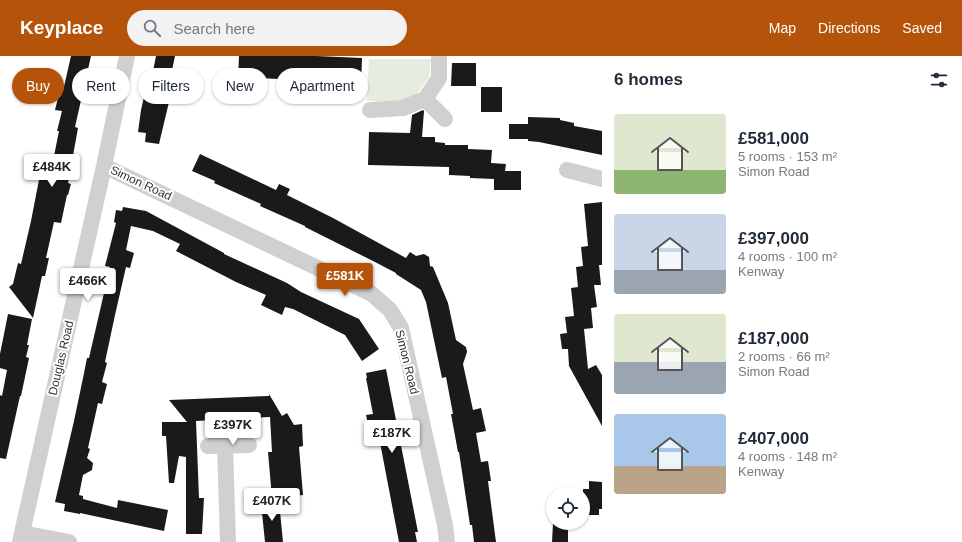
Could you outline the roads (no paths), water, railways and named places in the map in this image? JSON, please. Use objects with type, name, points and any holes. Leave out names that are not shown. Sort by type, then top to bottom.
[{"type":"street","name":"Douglas Road","points":[[21,537],[104,166],[127,56]]},
{"type":"street","points":[[370,110],[403,108],[425,99],[439,78],[439,56]]},
{"type":"street","points":[[425,99],[446,119]]},
{"type":"street","name":"Simon Road","points":[[104,166],[372,294],[390,310],[400,328],[445,525],[447,542]]},
{"type":"street","points":[[567,170],[602,179]]},
{"type":"street","points":[[208,446],[249,445]]},
{"type":"street","points":[[225,446],[228,542]]},
{"type":"street","points":[[21,537],[69,542]]}]
